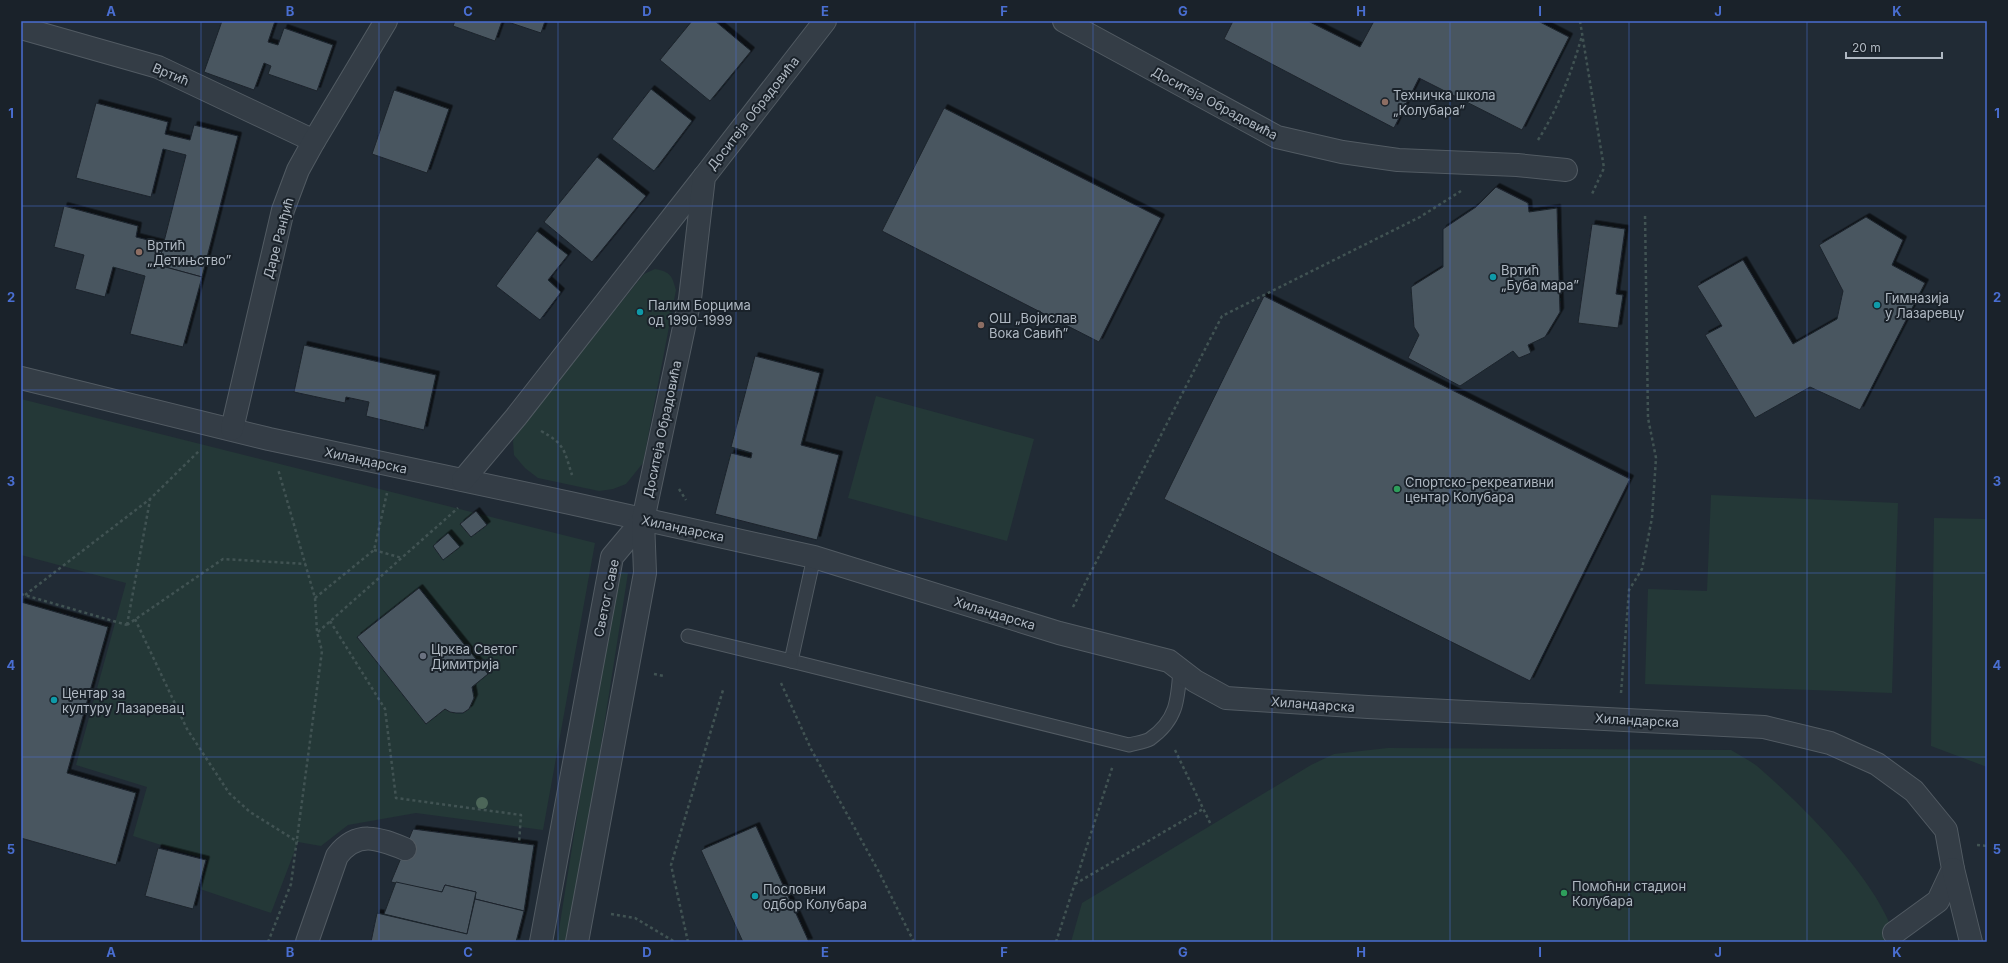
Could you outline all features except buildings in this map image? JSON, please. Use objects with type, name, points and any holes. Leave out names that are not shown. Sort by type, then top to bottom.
[{"type":"street","name":"Даре Ранђић","points":[[232,429],[283,210],[298,170],[386,21]]},
{"type":"street","name":"Доситеја Обрадовића","points":[[643,520],[690,299],[704,177],[825,21]]},
{"type":"street","name":"Доситеја Обрадовића","points":[[1064,21],[1277,137],[1342,152],[1398,160],[1504,164],[1566,170]]},
{"type":"street","name":"Вртић","points":[[21,28],[158,67],[314,141]]},
{"type":"street","points":[[463,480],[516,417],[704,177]]},
{"type":"street","name":"Хиландарска","points":[[21,378],[232,429],[270,440],[570,503],[814,557],[1060,633],[1169,661],[1195,681],[1226,698],[1368,707],[1764,727],[1830,743],[1877,764],[1914,790],[1946,830],[1953,868]]},
{"type":"street","points":[[577,942],[645,573],[643,520]]},
{"type":"street","name":"Светог Саве","points":[[541,942],[612,557],[643,520]]},
{"type":"street","points":[[307,942],[337,856],[345,845],[357,840],[371,838],[405,849]]},
{"type":"street","points":[[1894,933],[1938,901],[1953,868]]},
{"type":"street","points":[[1953,868],[1971,942]]},
{"type":"lane","points":[[791,661],[814,557]]},
{"type":"lane","points":[[688,636],[770,655],[1129,745],[1150,739],[1172,718],[1179,692],[1180,670]]},
{"type":"path","points":[[1580,21],[1604,168],[1592,194]]},
{"type":"path","points":[[1504,164],[1518,157],[1537,140],[1552,118],[1567,85],[1582,36]]},
{"type":"path","points":[[1060,633],[1222,316],[1420,216],[1465,188]]},
{"type":"path","points":[[1621,720],[1621,674],[1629,590],[1642,569],[1652,518],[1656,458],[1648,418],[1645,213]]},
{"type":"path","points":[[516,417],[557,440],[563,447],[573,477],[570,503]]},
{"type":"path","points":[[25,595],[150,499],[205,445]]},
{"type":"path","points":[[268,942],[291,884],[298,842],[322,651],[317,632],[315,598],[278,467]]},
{"type":"path","points":[[678,488],[689,503]]},
{"type":"path","points":[[315,598],[374,550],[388,489]]},
{"type":"path","points":[[128,625],[150,499]]},
{"type":"path","points":[[317,632],[459,507]]},
{"type":"path","points":[[374,550],[402,558]]},
{"type":"path","points":[[128,625],[223,559],[306,564]]},
{"type":"path","points":[[21,594],[128,625]]},
{"type":"path","points":[[136,619],[187,729],[228,793],[250,812],[298,842]]},
{"type":"path","points":[[330,621],[385,708],[396,798],[521,815],[519,843]]},
{"type":"path","points":[[770,655],[811,749],[879,872],[914,942]]},
{"type":"path","points":[[688,942],[671,865],[723,690]]},
{"type":"path","points":[[1163,726],[1211,825]]},
{"type":"path","points":[[1056,942],[1120,742]]},
{"type":"path","points":[[1075,884],[1203,809]]},
{"type":"path","points":[[607,914],[635,918],[675,942]]},
{"type":"green space","points":[[655,269],[670,275],[676,290],[643,463],[626,484],[613,489],[599,491],[538,478],[525,468],[514,455],[513,441],[517,431],[644,274]]},
{"type":"green space","points":[[876,396],[1034,439],[1007,541],[848,498]]},
{"type":"green space","points":[[21,399],[595,543],[543,830],[416,813],[348,825],[321,846],[298,842],[271,913],[200,889],[208,860],[133,836],[147,787],[76,765],[126,583],[21,555]]},
{"type":"green space","points":[[1711,495],[1898,503],[1892,693],[1645,684],[1648,589],[1707,591]]},
{"type":"green space","points":[[1934,518],[1987,519],[1987,767],[1931,746]]},
{"type":"green space","points":[[616,571],[628,573],[570,942],[557,942]]},
{"type":"green space","points":[[1388,748],[1731,750],[1757,766],[1775,782],[1838,847],[1858,871],[1875,896],[1888,919],[1896,942],[1071,942],[1082,903],[1311,765],[1334,754]]},
{"type":"place","name":"Техничка школа „Колубара”","points":[[1385,102]]},
{"type":"place","name":"Вртић „Детињство”","points":[[139,252]]},
{"type":"place","name":"Вртић „Буба мара”","points":[[1493,277]]},
{"type":"place","name":"Гимназија у Лазаревцу","points":[[1877,305]]},
{"type":"place","name":"Палим Борцима од 1990-1999","points":[[640,312]]},
{"type":"place","name":"ОШ „Војислав Вока Савић”","points":[[981,325]]},
{"type":"place","name":"Спортско-рекреативни центар Колубара","points":[[1397,489]]},
{"type":"place","name":"Црква Светог Димитрија","points":[[423,656]]},
{"type":"place","name":"Центар за културу Лазаревац","points":[[54,700]]},
{"type":"place","name":"Помоћни стадион Колубара","points":[[1564,893]]},
{"type":"place","name":"Пословни одбор Колубара","points":[[755,896]]}]
